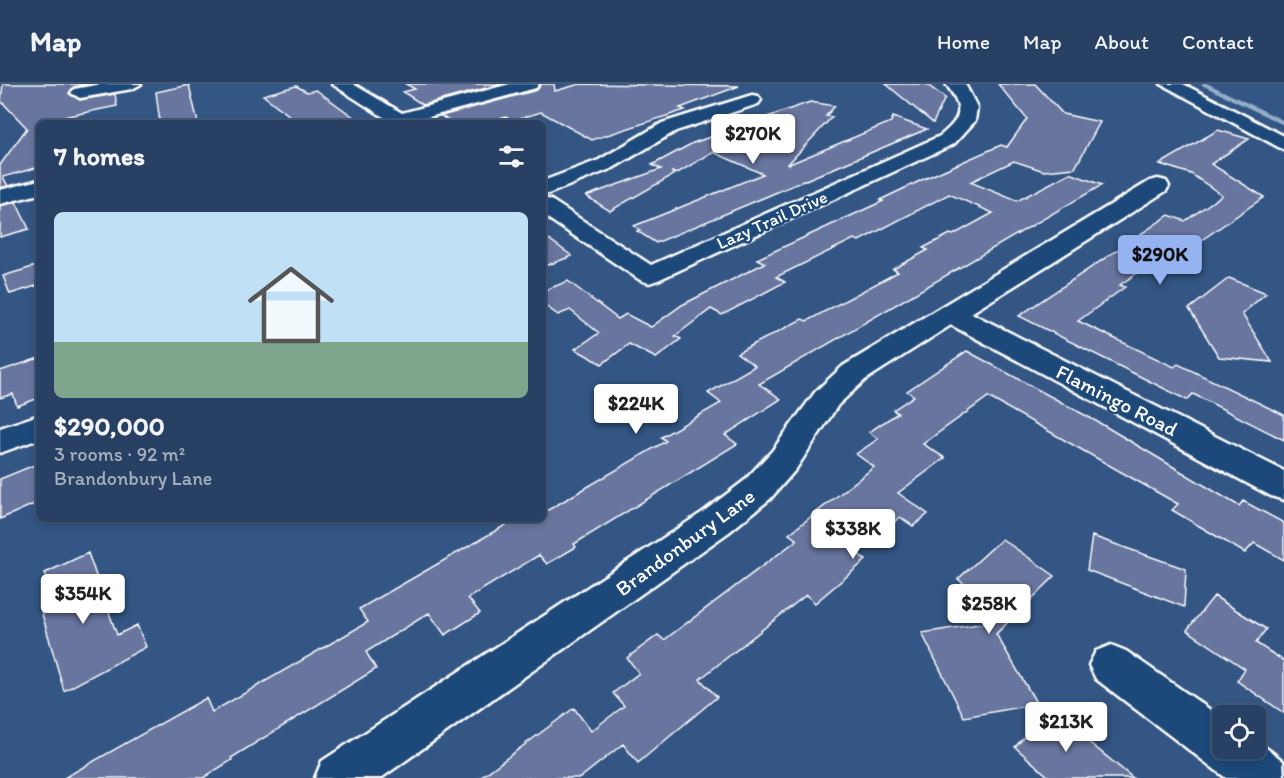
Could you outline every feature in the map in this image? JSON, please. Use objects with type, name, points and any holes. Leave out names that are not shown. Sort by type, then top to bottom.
[{"type":"street","points":[[80,93],[132,84]]},
{"type":"street","points":[[341,84],[401,120]]},
{"type":"street","points":[[406,120],[530,84]]},
{"type":"street","name":"Lazy Trail Drive","points":[[546,207],[649,275],[947,141],[960,131],[968,108],[967,97],[955,84]]},
{"type":"street","points":[[1170,84],[1284,144]]},
{"type":"street","points":[[546,188],[606,164],[669,128],[752,100]]},
{"type":"street","name":"Brandonbury Lane","points":[[339,778],[618,592],[757,490],[784,460],[827,398],[854,373],[1158,186]]},
{"type":"street","points":[[0,197],[36,188]]},
{"type":"street","name":"Flamingo Road","points":[[951,314],[1284,487]]},
{"type":"street","points":[[0,441],[36,427]]},
{"type":"street","points":[[1112,665],[1212,738]]},
{"type":"street","points":[[1240,759],[1266,778]]},
{"type":"building","points":[[3,84],[89,84],[74,87],[69,93],[80,100],[115,94],[117,106],[58,120],[36,120],[36,168],[3,177],[8,186],[0,188],[0,165],[27,128],[1,101]]},
{"type":"building","points":[[406,84],[501,84],[423,105],[403,92],[415,89]]},
{"type":"building","points":[[541,84],[554,84],[555,91],[580,84],[739,86],[680,108],[685,110],[592,140],[541,112],[515,120],[506,117],[495,120],[447,120],[441,116],[537,90]]},
{"type":"building","points":[[886,84],[926,84],[945,98],[933,123]]},
{"type":"building","points":[[998,84],[1035,84],[1063,114],[1100,122],[1075,168],[1044,171],[1014,161],[970,182],[1017,201],[1070,173],[1102,185],[759,384],[781,399],[725,435],[737,444],[574,544],[576,547],[547,564],[539,555],[468,598],[480,613],[445,635],[429,613],[366,652],[376,669],[231,758],[232,760],[203,778],[64,778],[206,698],[212,712],[368,622],[359,609],[511,522],[546,522],[546,511],[666,441],[661,437],[721,403],[708,393],[755,366],[737,353],[802,319],[807,321],[898,272],[893,269],[928,250],[923,248],[993,213],[949,194],[859,241],[854,239],[776,277],[785,282],[722,315],[711,309],[675,336],[681,339],[656,358],[629,344],[602,364],[575,349],[599,333],[570,310],[558,315],[546,306],[546,290],[568,281],[618,319],[626,314],[651,327],[682,305],[765,263],[757,259],[883,201],[880,200],[926,178],[1001,145],[1007,147],[1027,119]]},
{"type":"building","points":[[189,85],[197,120],[160,120],[156,92]]},
{"type":"building","points":[[296,86],[307,92],[316,90],[358,120],[295,120],[263,95]]},
{"type":"building","points":[[810,102],[835,106],[826,116],[832,117],[787,165],[891,122],[893,117],[927,129],[656,243],[637,231],[640,230],[634,226],[763,174],[713,152],[676,174],[672,172],[673,175],[610,211],[586,196],[661,169],[652,165],[693,143]]},
{"type":"building","points":[[1218,130],[1249,139],[1211,164],[1264,197],[1193,246],[1188,244],[1161,263],[1154,261],[1120,285],[1125,287],[1078,321],[1174,367],[1178,364],[1284,415],[1284,440],[1193,394],[1187,400],[1019,316],[1169,215],[1185,221],[1222,195],[1191,174],[1160,164]]},
{"type":"building","points":[[16,202],[29,229],[0,237],[0,206]]},
{"type":"building","points":[[546,237],[572,256],[546,266]]},
{"type":"building","points":[[36,266],[36,286],[10,294],[3,276]]},
{"type":"building","points":[[1229,278],[1266,293],[1242,314],[1272,362],[1219,357],[1189,309]]},
{"type":"building","points":[[967,351],[1103,425],[1239,506],[1243,501],[1284,523],[1284,560],[1254,543],[1245,553],[1172,510],[1178,504],[988,397],[923,444],[945,458],[898,493],[928,514],[913,526],[900,517],[857,553],[866,560],[815,603],[806,595],[700,679],[717,697],[638,763],[623,744],[580,778],[480,778],[574,708],[591,731],[624,706],[613,693],[639,673],[627,658],[658,635],[664,640],[797,540],[789,534],[874,467],[856,454],[878,439],[869,432],[898,413],[893,410],[914,396],[907,391]]},
{"type":"building","points":[[36,359],[36,399],[17,406],[13,394],[0,398],[0,371]]},
{"type":"building","points":[[36,464],[36,503],[0,519],[0,479]]},
{"type":"building","points":[[1092,536],[1186,569],[1184,607],[1087,570]]},
{"type":"building","points":[[1002,539],[1055,576],[996,634],[1037,704],[964,717],[922,633],[1010,619],[958,579]]},
{"type":"building","points":[[88,553],[117,635],[137,625],[146,647],[64,691],[40,607],[54,600],[45,573]]},
{"type":"building","points":[[1214,596],[1266,629],[1256,643],[1284,661],[1284,713],[1237,681],[1245,669],[1187,630]]},
{"type":"building","points":[[1044,716],[1050,727],[1059,718],[1133,778],[1050,778],[1015,747]]},
{"type":"waterway","points":[[1204,84],[1284,123]]}]
